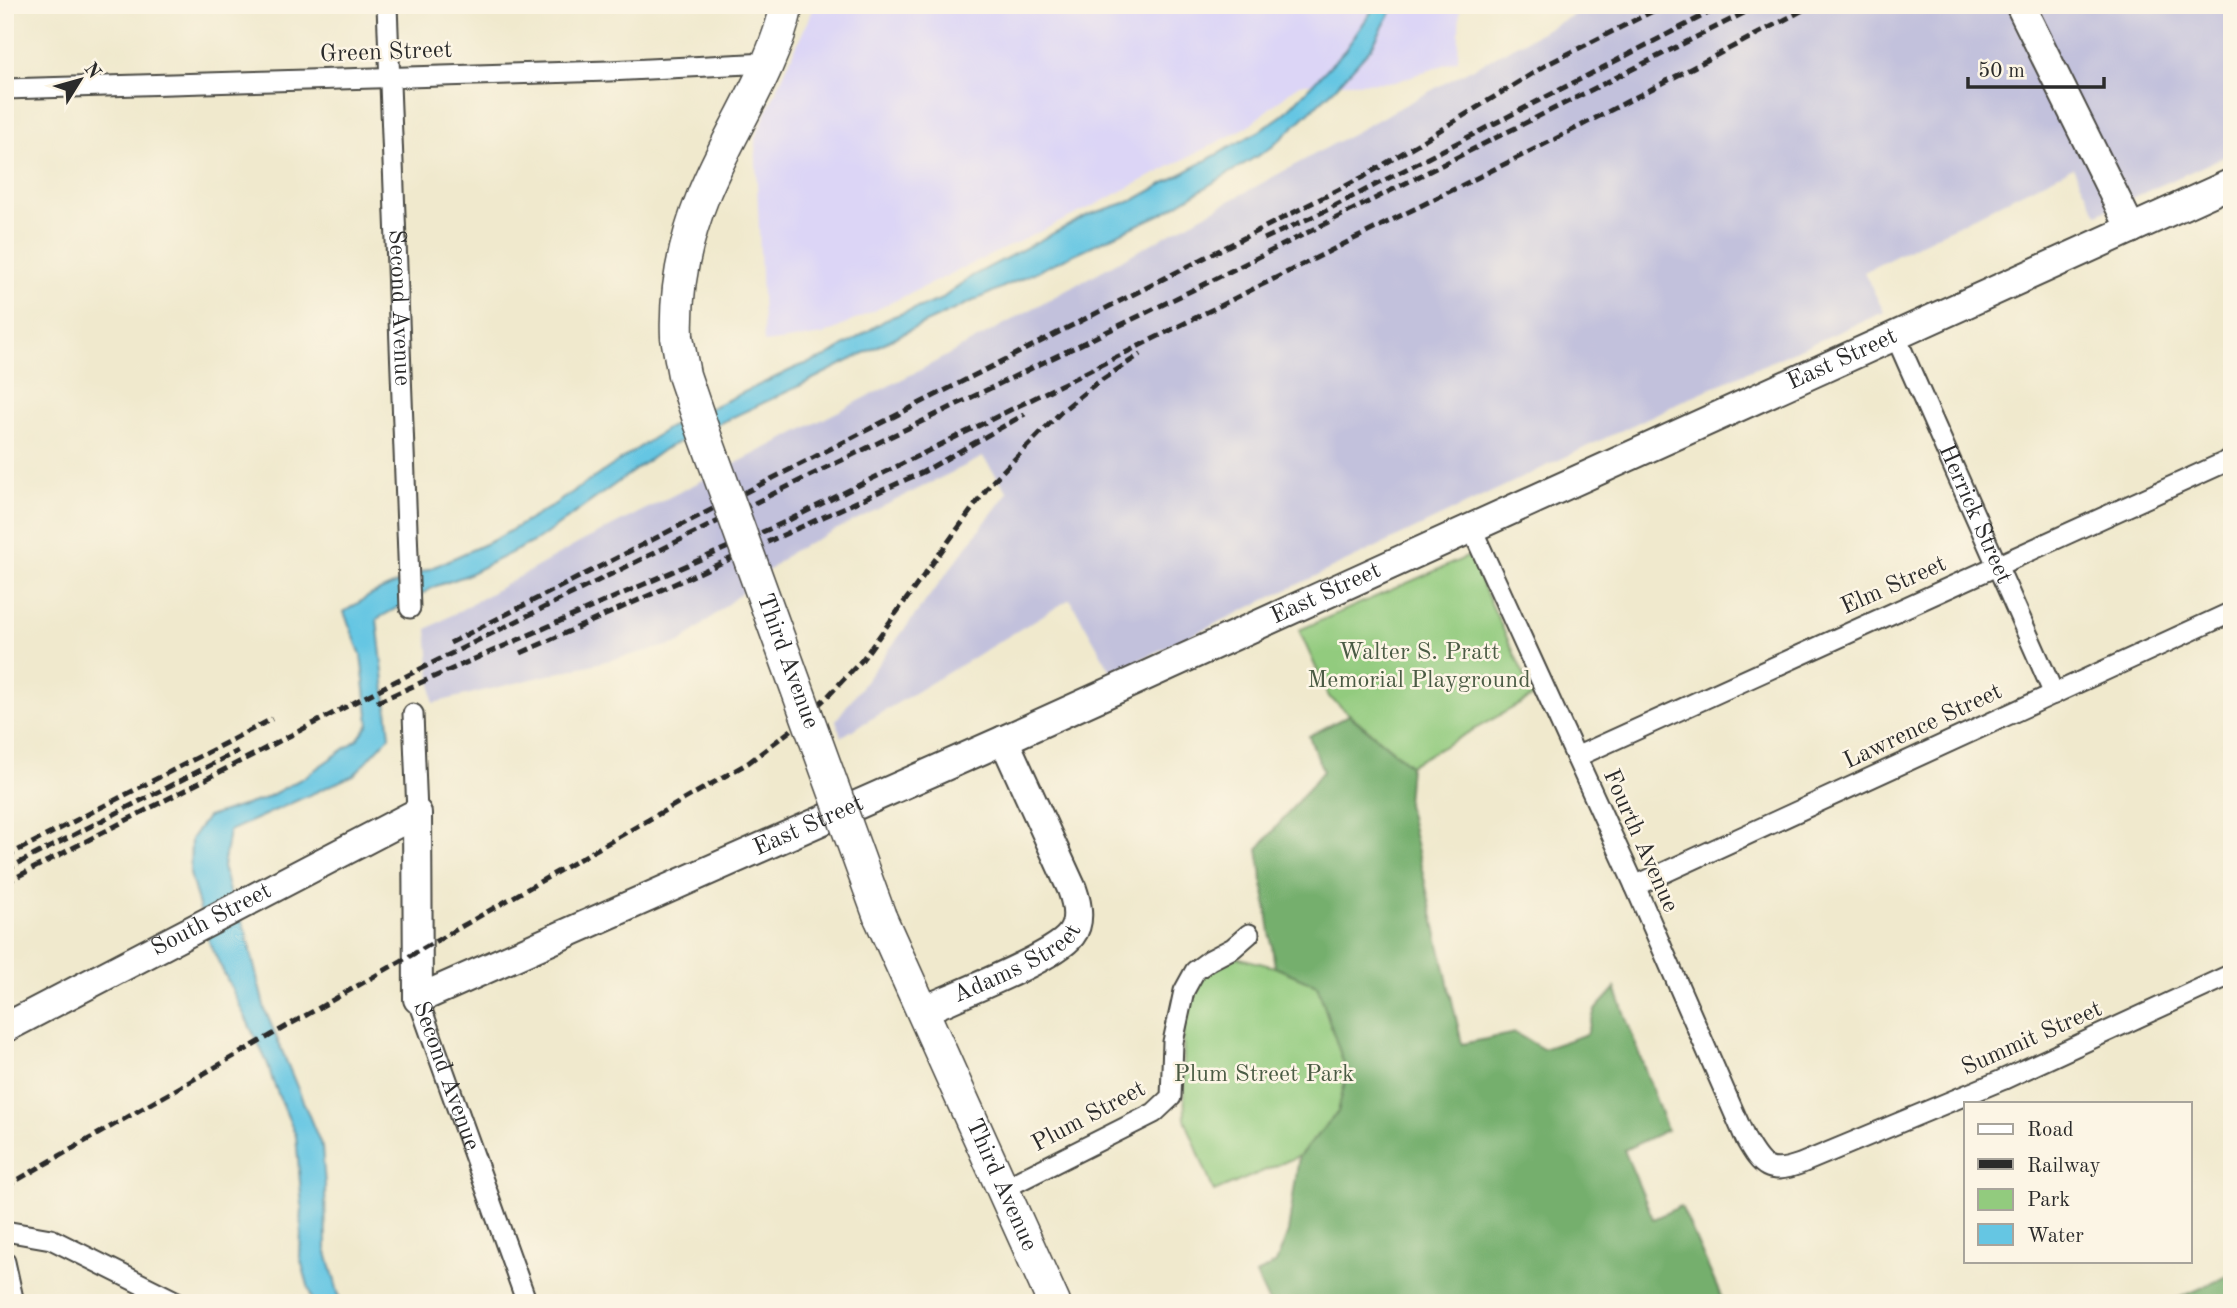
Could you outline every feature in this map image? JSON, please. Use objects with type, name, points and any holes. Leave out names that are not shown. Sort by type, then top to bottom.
[{"type":"main road","name":"Third Avenue","points":[[787,5],[778,39],[704,195],[684,254],[676,312],[677,337],[684,375],[880,917],[1054,1303]]},
{"type":"street","name":"Second Avenue","points":[[387,5],[410,608]]},
{"type":"street","points":[[2021,8],[2131,229]]},
{"type":"street","name":"Green Street","points":[[5,89],[768,63]]},
{"type":"street","name":"East Street","points":[[418,999],[1004,740],[2232,183]]},
{"type":"street","name":"Herrick Street","points":[[1895,335],[2054,694]]},
{"type":"street","name":"Elm Street","points":[[1576,757],[2232,459]]},
{"type":"street","name":"Fourth Avenue","points":[[1471,527],[1635,886],[1746,1140],[1759,1159],[1771,1170]]},
{"type":"street","name":"Lawrence Street","points":[[1635,886],[2232,612]]},
{"type":"street","name":"Second Avenue","points":[[413,714],[417,813],[418,999],[527,1303]]},
{"type":"street","name":"Adams Street","points":[[922,1011],[1055,949],[1072,935],[1076,925],[1077,901],[1072,888],[1004,740]]},
{"type":"street","name":"South Street","points":[[5,1028],[417,813]]},
{"type":"street","name":"Plum Street","points":[[1003,1189],[1165,1105],[1171,1097],[1173,1042],[1184,990],[1195,971],[1233,948],[1249,934]]},
{"type":"street","name":"Summit Street","points":[[1771,1170],[1780,1171],[1800,1164],[2002,1080],[2232,974]]},
{"type":"street","points":[[5,1231],[51,1238],[179,1303]]},
{"type":"street","points":[[5,1262],[14,1303]]},
{"type":"shaded area","points":[[815,5],[1460,5],[1458,60],[1395,82],[1299,84],[1247,127],[1089,208],[823,335],[764,343],[755,138]]},
{"type":"shaded area","points":[[1592,5],[2232,5],[2232,153],[2097,214],[2073,167],[1864,272],[1884,312],[1704,391],[1112,673],[1070,599],[841,737],[836,720],[1008,492],[983,457],[791,552],[680,643],[433,703],[427,629],[581,542],[924,368]]},
{"type":"green space","name":"Walter S. Pratt Memorial Playground","points":[[1469,556],[1534,696],[1410,765],[1329,697],[1299,630]]},
{"type":"green space","points":[[1349,715],[1410,765],[1407,804],[1462,1044],[1515,1033],[1543,1049],[1587,1034],[1595,1010],[1615,988],[1667,1130],[1624,1150],[1653,1219],[1681,1206],[1724,1303],[1269,1303],[1256,1275],[1276,1263],[1288,1232],[1299,1156],[1338,1112],[1347,1073],[1317,985],[1275,967],[1258,849],[1323,771],[1309,736]]},
{"type":"green space","name":"Plum Street Park","points":[[1232,956],[1275,967],[1317,985],[1347,1073],[1338,1112],[1299,1156],[1214,1192],[1185,1119],[1183,1029],[1187,1002],[1201,975]]},
{"type":"green space","points":[[2232,1274],[2232,1303],[2168,1303]]},
{"type":"water","points":[[1376,5],[1395,5],[1371,48],[1335,88],[1272,147],[1163,213],[906,332],[795,388],[664,449],[539,539],[465,576],[436,586],[377,619],[390,736],[354,775],[229,831],[223,867],[230,896],[245,928],[265,1010],[322,1147],[326,1249],[341,1303],[313,1303],[300,1257],[302,1206],[296,1136],[267,1062],[209,942],[190,874],[191,839],[207,817],[264,799],[303,778],[357,740],[369,724],[361,655],[344,612],[371,595],[496,539],[549,508],[668,428],[797,367],[826,357],[889,318],[940,300],[972,276],[1088,215],[1134,200],[1258,132],[1284,114],[1345,50]]},
{"type":"railway","points":[[450,643],[1365,176],[1548,64],[1665,5]]},
{"type":"railway","points":[[1264,239],[1323,212],[1724,5]]},
{"type":"railway","points":[[5,883],[388,685],[1201,286],[1760,5]]},
{"type":"railway","points":[[377,702],[785,522],[1563,135],[1813,5]]},
{"type":"railway","points":[[5,1187],[748,763],[790,731],[862,660],[991,483],[1062,411],[1094,385],[1141,354]]},
{"type":"railway","points":[[521,653],[923,472],[1025,414]]},
{"type":"railway","points":[[5,857],[272,719]]},
{"type":"railway","points":[[5,870],[238,751]]}]
